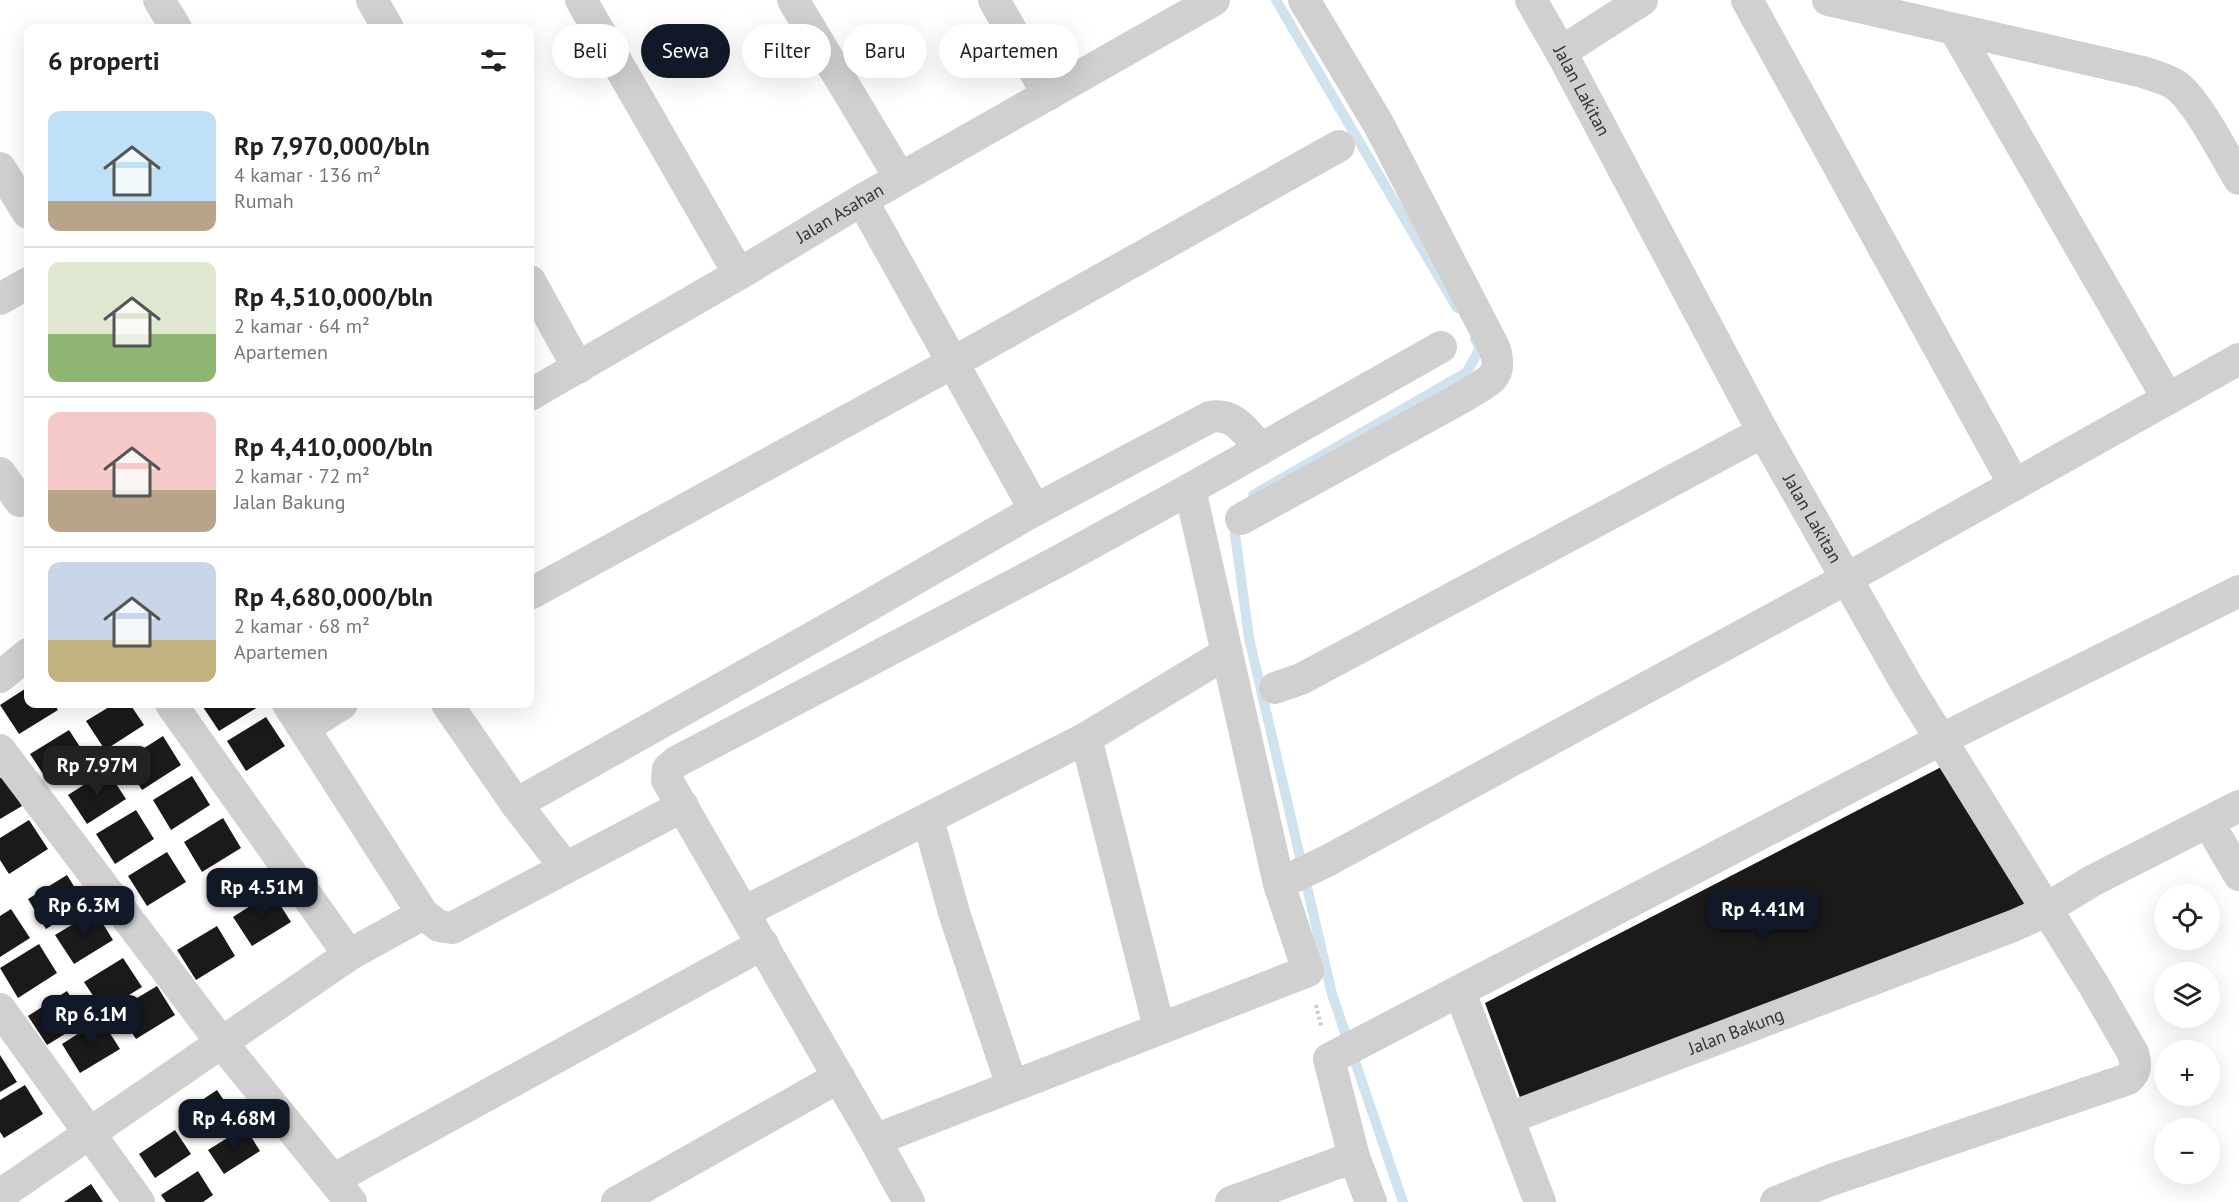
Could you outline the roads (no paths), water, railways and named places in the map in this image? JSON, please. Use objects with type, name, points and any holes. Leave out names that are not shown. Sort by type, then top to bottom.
[{"type":"street","points":[[159,0],[174,24]]},
{"type":"street","points":[[372,0],[386,24]]},
{"type":"street","points":[[581,0],[739,273]]},
{"type":"street","points":[[793,0],[900,178]]},
{"type":"street","points":[[994,0],[1047,94]]},
{"type":"street","name":"Jalan Asahan","points":[[534,393],[900,178],[1214,0]]},
{"type":"street","points":[[1241,519],[1463,397],[1493,378],[1499,369],[1494,347],[1379,125],[1304,0]]},
{"type":"street","name":"Jalan Lakitan","points":[[1531,0],[1561,52],[1763,432],[1846,579],[1907,685],[2046,909]]},
{"type":"street","points":[[1561,52],[1642,0]]},
{"type":"street","points":[[1747,0],[2014,483]]},
{"type":"street","points":[[1828,0],[2143,72],[2176,86],[2194,105],[2239,179]]},
{"type":"street","points":[[1955,30],[2168,399]]},
{"type":"street","points":[[534,592],[954,362],[1339,146]]},
{"type":"street","points":[[0,168],[24,207]]},
{"type":"street","points":[[862,200],[1035,510]]},
{"type":"street","points":[[0,300],[24,285]]},
{"type":"street","points":[[534,288],[579,368]]},
{"type":"street","points":[[909,1202],[763,944],[666,780],[668,769],[676,762],[1057,562],[1442,347]]},
{"type":"street","points":[[1283,882],[1328,861],[1846,579],[2239,359]]},
{"type":"street","points":[[516,804],[1035,510],[1210,417],[1221,415],[1231,418],[1261,449]]},
{"type":"street","points":[[1275,688],[1301,679],[1763,432]]},
{"type":"street","points":[[0,473],[20,501]]},
{"type":"street","points":[[875,1140],[1308,970],[1283,882],[1190,489]]},
{"type":"street","points":[[1371,1202],[1354,1157],[1332,1058],[1942,739],[2239,591]]},
{"type":"street","points":[[744,912],[1086,738],[1227,653]]},
{"type":"street","points":[[0,677],[24,657]]},
{"type":"street","points":[[174,708],[349,955]]},
{"type":"street","points":[[327,708],[296,716],[423,914],[439,926],[452,928],[683,806]]},
{"type":"street","points":[[450,708],[516,804],[565,867]]},
{"type":"street","points":[[1086,738],[1159,1028]]},
{"type":"street","points":[[0,750],[220,1042],[343,1190],[763,944]]},
{"type":"street","name":"Jalan Bakung","points":[[1509,1118],[1992,935],[2031,918],[2092,881],[2239,806]]},
{"type":"street","points":[[928,819],[956,916],[1012,1086]]},
{"type":"street","points":[[2208,822],[2239,875]]},
{"type":"street","points":[[1776,1202],[1831,1180],[2132,1076],[2136,1063],[2133,1053],[2046,909]]},
{"type":"street","points":[[0,1195],[349,955],[423,914]]},
{"type":"street","points":[[1460,992],[1540,1202]]},
{"type":"street","points":[[0,1009],[139,1202]]},
{"type":"street","points":[[617,1202],[839,1077]]},
{"type":"street","points":[[1231,1202],[1354,1157]]},
{"type":"waterway","points":[[1276,0],[1457,308]]},
{"type":"waterway","points":[[1253,495],[1467,372],[1480,348],[1475,339]]},
{"type":"waterway","points":[[1233,519],[1249,638],[1332,994],[1403,1202]]}]
